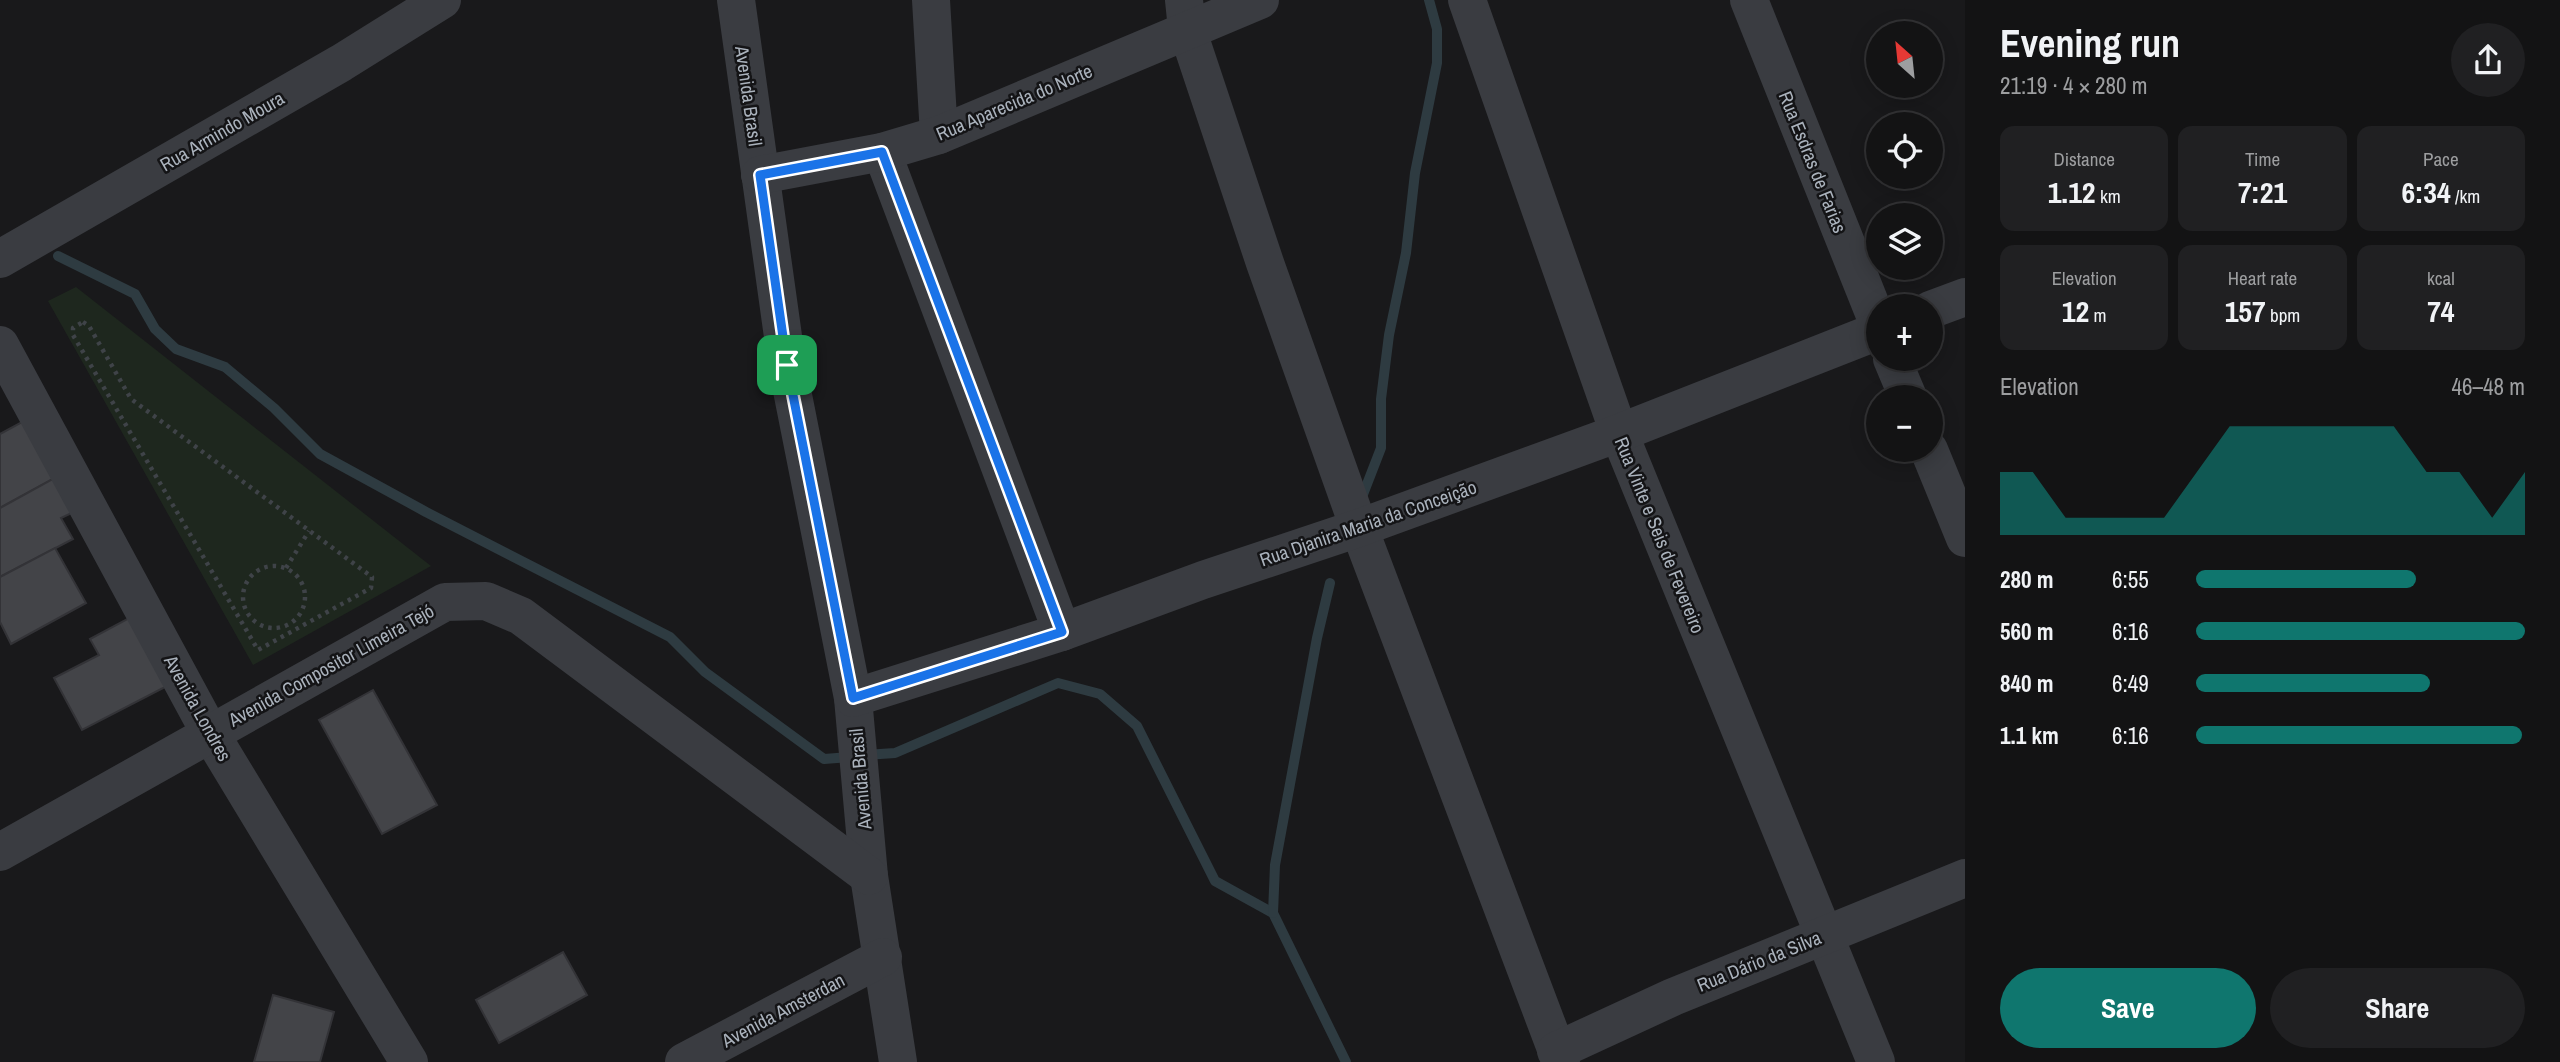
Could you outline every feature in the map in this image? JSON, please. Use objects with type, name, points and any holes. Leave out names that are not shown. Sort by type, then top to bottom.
[{"type":"street","name":"Rua Armindo Moura","points":[[0,259],[341,62],[442,0]]},
{"type":"street","name":"Avenida Brasil","points":[[736,0],[787,365],[853,698],[869,876],[898,1062]]},
{"type":"street","points":[[931,0],[939,135]]},
{"type":"street","name":"Rua Aparecida do Norte","points":[[760,175],[882,152],[939,135],[1186,15],[1260,0]]},
{"type":"street","name":"Rua Vinte e Seis de Fevereiro","points":[[1467,0],[1619,433],[1876,1062]]},
{"type":"street","name":"Rua Esdras de Farias","points":[[1749,0],[1866,294]]},
{"type":"street","points":[[1186,15],[1265,262],[1359,528],[1559,1056]]},
{"type":"street","points":[[882,152],[1062,632]]},
{"type":"street","points":[[1943,305],[1965,297]]},
{"type":"street","name":"Rua Djanira Maria da Conceição","points":[[853,698],[1062,632],[1203,580],[1359,528],[1619,433],[1866,336]]},
{"type":"street","name":"Avenida Londres","points":[[0,345],[210,733],[409,1062]]},
{"type":"street","points":[[1934,462],[1965,538]]},
{"type":"street","name":"Avenida Compositor Limeira Tejó","points":[[0,852],[445,603],[486,601],[521,616],[869,876]]},
{"type":"street","name":"Rua Dário da Silva","points":[[1559,1056],[1673,997],[1965,878]]},
{"type":"street","name":"Avenida Amsterdan","points":[[684,1062],[883,957]]},
{"type":"path","points":[[83,322],[89,326],[131,399],[309,531],[372,578],[372,588],[258,650],[73,335],[73,328],[83,322]]},
{"type":"path","points":[[286,568],[309,531]]},
{"type":"path","points":[[266,566],[286,568],[302,582],[305,602],[295,620],[276,628],[256,623],[248,616],[242,597],[249,577],[266,566]]},
{"type":"path","points":[[241,621],[248,616]]},
{"type":"path","points":[[276,628],[276,640]]},
{"type":"shaded area","points":[[76,287],[431,566],[253,665],[48,301]]},
{"type":"building","points":[[33,416],[64,473],[0,508],[0,434]]},
{"type":"building","points":[[58,476],[76,511],[61,518],[73,539],[0,577],[0,508]]},
{"type":"building","points":[[55,548],[86,603],[11,644],[0,622],[0,577]]},
{"type":"building","points":[[131,617],[167,686],[82,730],[54,678],[99,655],[90,639]]},
{"type":"building","points":[[373,690],[437,805],[382,834],[319,720]]},
{"type":"building","points":[[563,952],[587,995],[499,1043],[476,1000]]},
{"type":"building","points":[[273,995],[334,1012],[320,1062],[254,1062]]},
{"type":"waterway","points":[[1362,497],[1381,448],[1381,399],[1389,335],[1406,253],[1415,173],[1437,63],[1437,29],[1429,0]]},
{"type":"waterway","points":[[58,256],[135,294],[155,329],[176,349],[225,367],[274,408],[320,454],[426,512],[670,637],[705,672],[824,759],[850,757]]},
{"type":"waterway","points":[[1273,913],[1275,865],[1317,638],[1330,583]]},
{"type":"waterway","points":[[865,755],[895,753],[1058,683],[1100,694],[1137,726],[1215,881],[1273,913],[1346,1062]]},
{"type":"route","points":[[882,152],[1062,632],[853,698],[787,365],[760,175],[882,152]]}]
